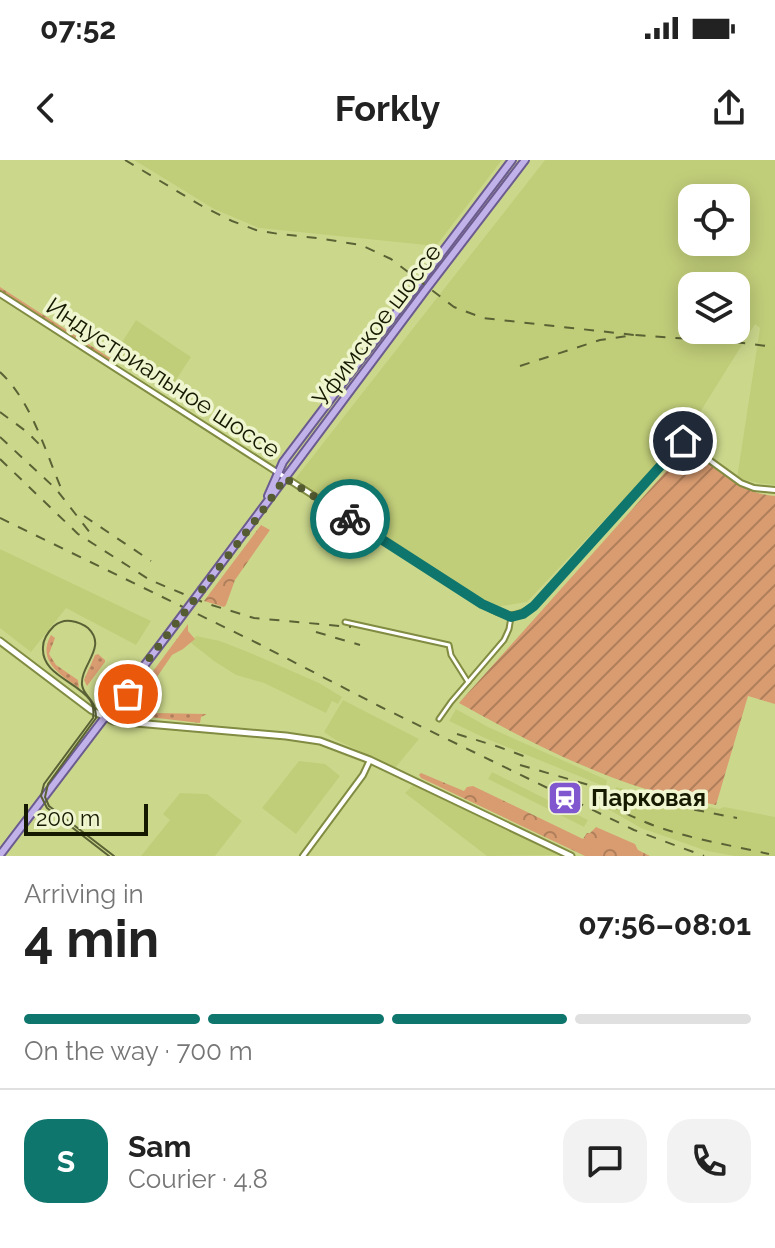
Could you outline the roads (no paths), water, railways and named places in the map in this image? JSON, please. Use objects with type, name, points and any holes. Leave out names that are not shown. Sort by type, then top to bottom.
[{"type":"main road","name":"Уфимское шоссе","points":[[282,476],[283,462],[512,160]]},
{"type":"main road","name":"Уфимское шоссе","points":[[0,855],[261,513],[282,476],[525,160]]},
{"type":"main road","points":[[0,641],[105,718],[320,741],[370,760],[567,855]]},
{"type":"main road","points":[[128,686],[131,709],[138,720],[145,723]]},
{"type":"street","name":"Индустриальное шоссе","points":[[0,294],[482,604],[511,617]]},
{"type":"street","points":[[439,719],[504,640],[511,617],[523,614],[534,606],[683,441],[741,483],[775,490]]},
{"type":"street","points":[[345,622],[449,645],[451,655],[468,682]]},
{"type":"street","points":[[305,855],[363,775],[370,760]]},
{"type":"tram line","points":[[109,856],[47,808],[41,796],[44,784],[93,718],[90,700],[54,671],[44,657],[46,636],[54,626],[64,621],[82,624],[93,635],[94,649],[82,685],[94,706],[96,718],[48,784],[45,797],[49,806],[114,856]]},
{"type":"railway","points":[[125,160],[202,206],[256,230],[361,245],[391,259],[454,307],[483,318],[634,335]]},
{"type":"railway","points":[[520,366],[600,340],[634,335],[775,347]]},
{"type":"railway","points":[[0,372],[29,411],[61,488]]},
{"type":"railway","points":[[0,412],[40,445]]},
{"type":"railway","points":[[0,437],[56,489],[91,534]]},
{"type":"railway","points":[[0,459],[78,534],[150,580],[205,603],[254,618],[351,627]]},
{"type":"railway","points":[[84,516],[151,561]]},
{"type":"railway","points":[[0,518],[634,830],[704,856]]},
{"type":"railway","points":[[316,632],[360,645]]},
{"type":"railway","points":[[457,734],[529,758]]},
{"type":"railway","points":[[520,765],[634,798],[737,818]]},
{"type":"railway","points":[[592,793],[651,825],[769,854]]},
{"type":"place","name":"Парковая","points":[[565,798]]}]
